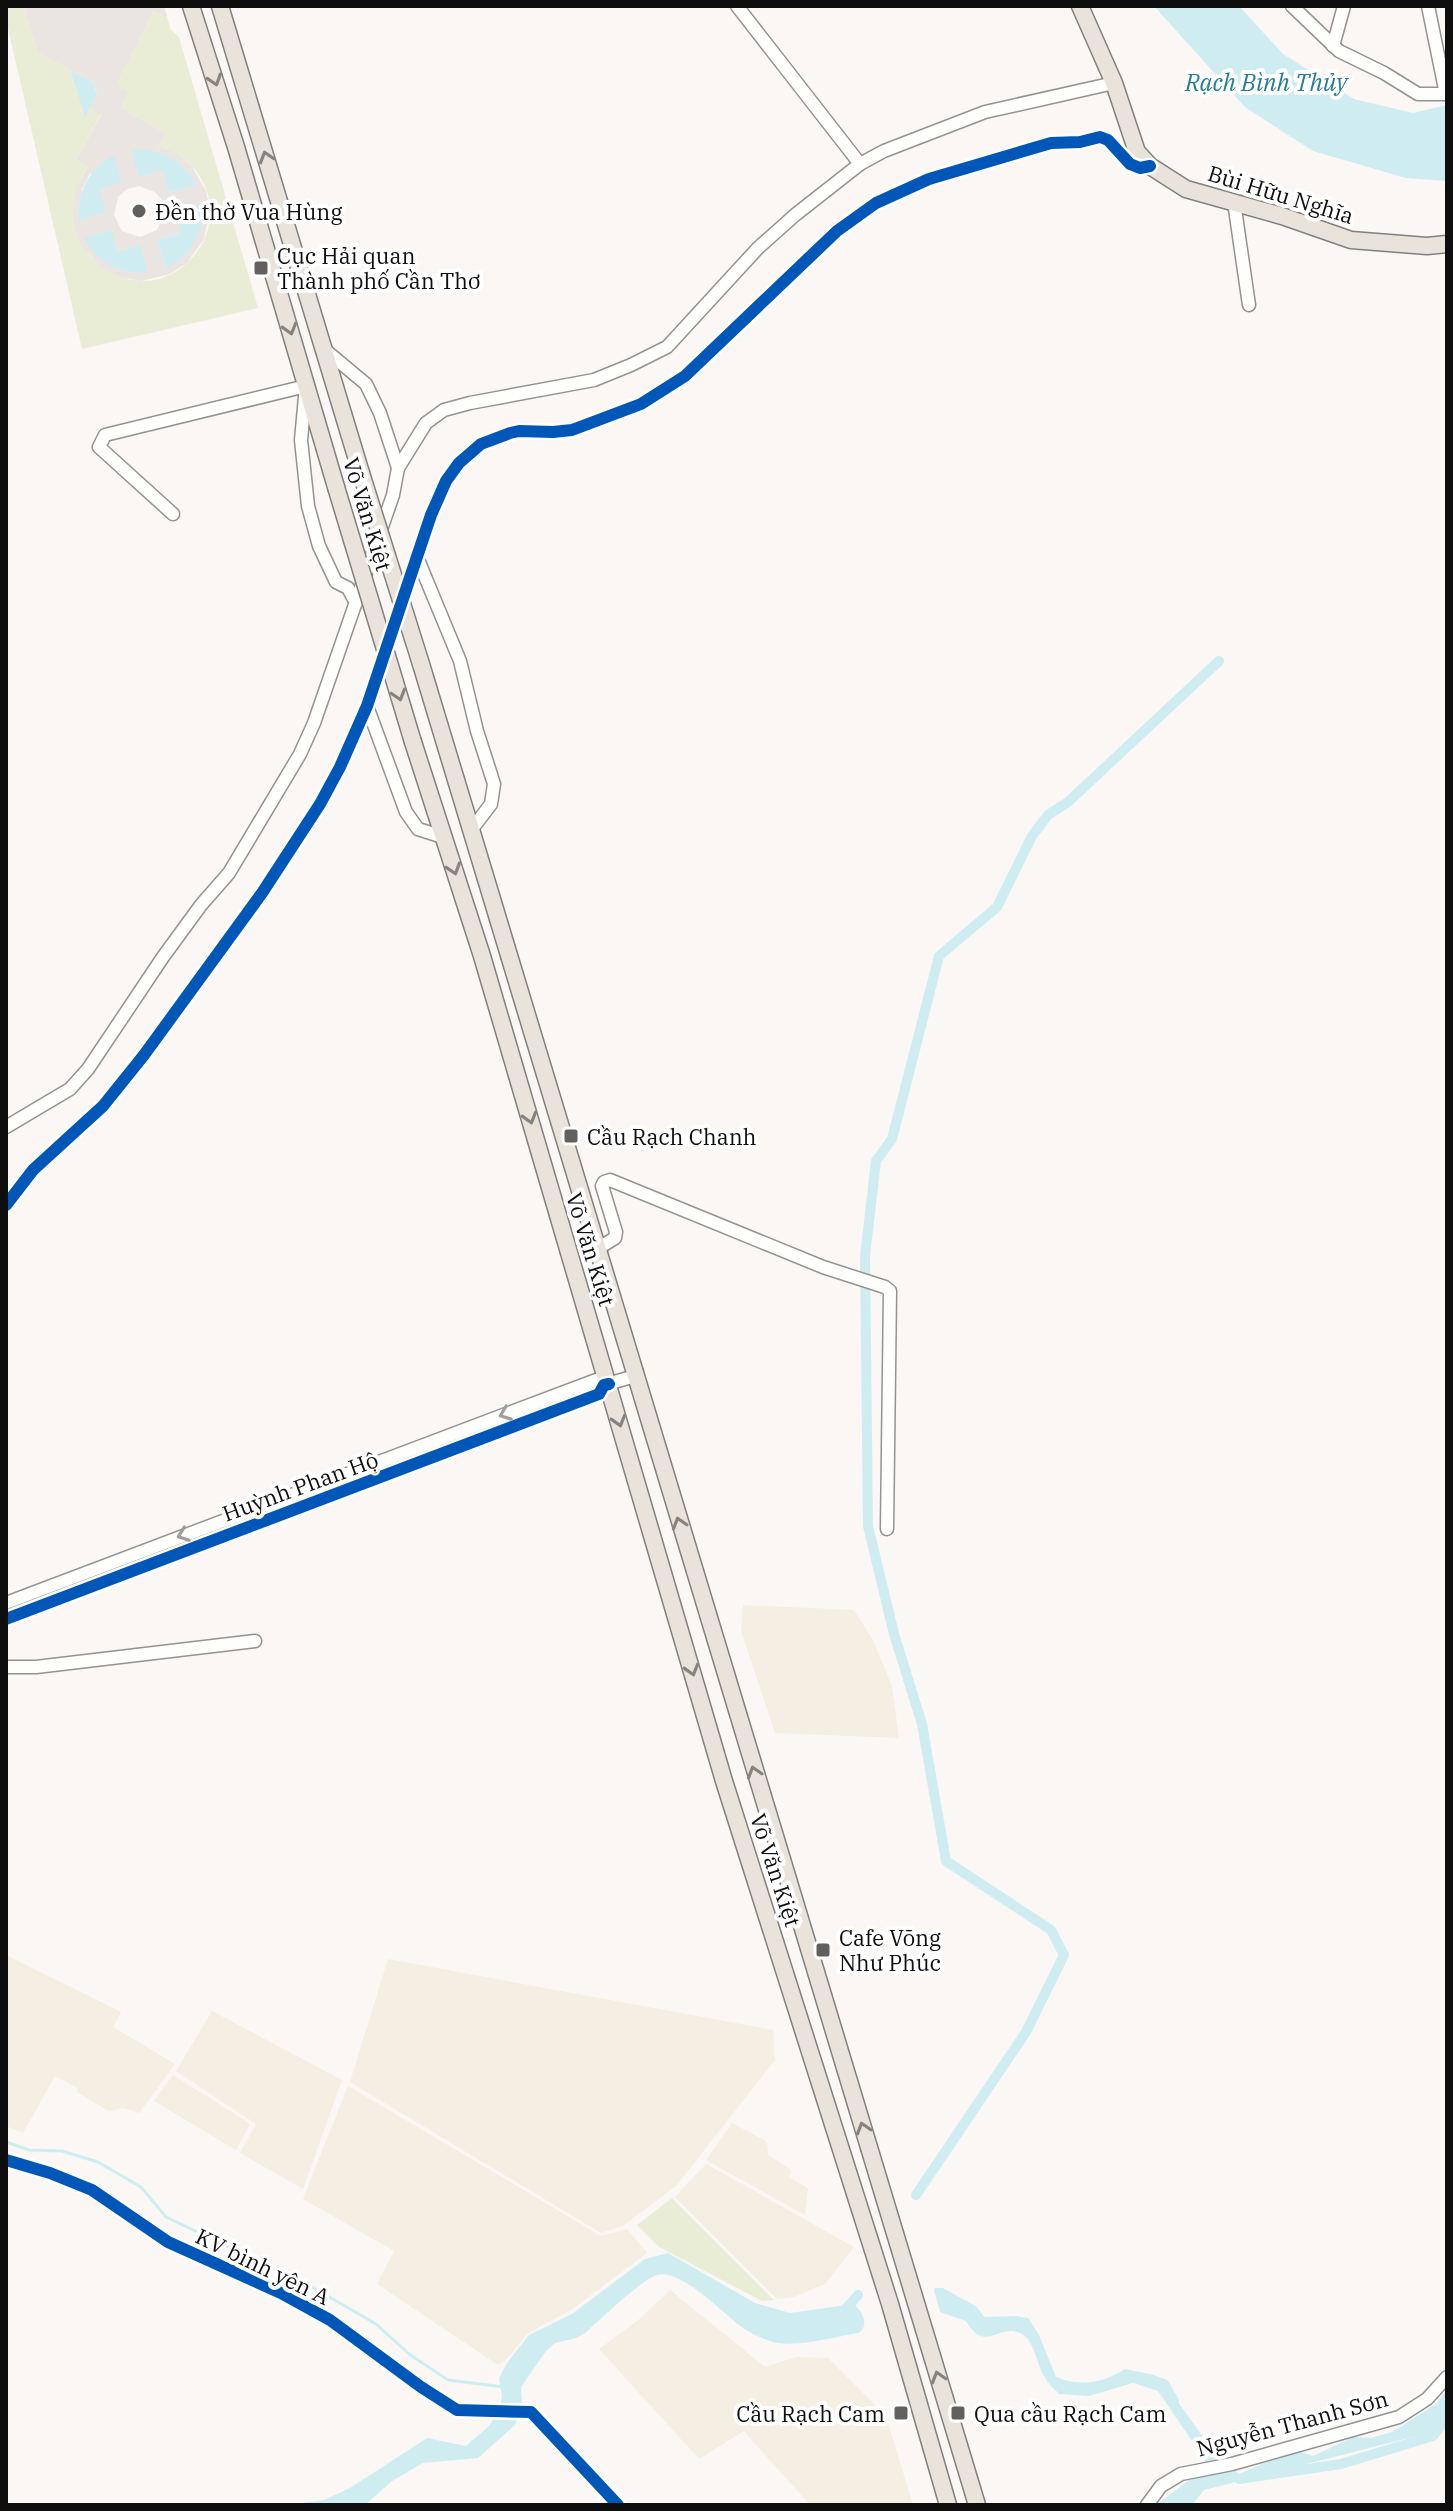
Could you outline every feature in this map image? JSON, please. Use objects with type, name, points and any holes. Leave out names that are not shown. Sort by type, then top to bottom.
[{"type":"main road","name":"Võ Văn Kiệt","points":[[191,6],[413,742],[482,956],[724,1781],[890,2304],[948,2505]]},
{"type":"main road","name":"Võ Văn Kiệt","points":[[220,6],[472,829],[977,2505]]},
{"type":"main road","points":[[1080,6],[1115,86]]},
{"type":"main road","name":"Bùi Hữu Nghĩa","points":[[1115,86],[1137,152],[1150,166],[1186,189],[1351,240],[1427,246],[1447,244]]},
{"type":"main road","points":[[822,2085],[848,2079]]},
{"type":"street","points":[[737,6],[860,164]]},
{"type":"street","points":[[1292,6],[1333,46],[1418,94],[1447,94],[1428,6]]},
{"type":"street","points":[[1333,46],[1344,6]]},
{"type":"street","points":[[6,1127],[70,1089],[88,1069],[163,957],[229,873],[300,754],[334,669],[393,495],[398,468],[426,423],[444,410],[470,403],[594,380],[667,347],[758,248],[860,164],[884,151],[985,112],[1115,86]]},
{"type":"street","points":[[6,1205],[33,1170],[113,1095],[231,937],[320,804],[367,706],[424,534],[446,481],[475,448],[519,431],[572,430],[658,395],[685,376],[822,244],[876,203],[942,174],[1061,141],[1103,138],[1130,164],[1140,168],[1150,166]]},
{"type":"street","points":[[1234,202],[1249,305]]},
{"type":"street","points":[[323,348],[366,384],[380,413],[398,468]]},
{"type":"street","points":[[173,514],[99,447],[105,435],[306,386],[301,440],[308,506],[319,546],[336,582],[348,588],[356,603]]},
{"type":"street","points":[[417,557],[460,661],[494,784],[491,804],[472,829]]},
{"type":"street","points":[[367,706],[401,803],[410,820],[423,832],[443,837]]},
{"type":"street","points":[[597,1249],[615,1238],[616,1232],[602,1186],[610,1180],[890,1291],[887,1529]]},
{"type":"street","points":[[606,1384],[635,1376]]},
{"type":"street","name":"Huỳnh Phan Hộ","points":[[6,1603],[596,1380],[606,1384],[599,1394],[6,1619]]},
{"type":"street","points":[[6,1667],[36,1667],[255,1641]]},
{"type":"street","name":"KV bình yên A","points":[[6,2160],[92,2190],[168,2242],[281,2293],[330,2320],[457,2410],[526,2411],[543,2422],[618,2505]]},
{"type":"street","name":"Nguyễn Thanh Sơn","points":[[1147,2505],[1170,2479],[1399,2417],[1427,2399],[1447,2377]]},
{"type":"shaded area","points":[[28,6],[164,6],[167,17],[154,11],[116,84],[129,92],[121,108],[165,133],[159,146],[175,152],[191,165],[206,191],[210,210],[204,239],[187,263],[170,274],[141,281],[120,277],[102,268],[81,245],[74,226],[72,206],[77,185],[88,167],[76,160],[101,115],[90,108],[97,94],[93,82],[38,53],[25,11]],"holes":[[[185,169],[196,185],[169,193],[162,170]],[[90,174],[122,182],[81,191]],[[139,186],[155,192],[163,201],[165,213],[157,230],[140,237],[122,231],[114,215],[118,197],[127,189]],[[181,233],[166,268],[157,240]]]},
{"type":"shaded area","points":[[743,1605],[854,1610],[873,1640],[892,1686],[899,1738],[775,1733],[741,1631]]},
{"type":"shaded area","points":[[6,1955],[121,2012],[113,2027],[175,2064],[139,2113],[123,2108],[109,2111],[55,2076],[23,2133],[6,2126]]},
{"type":"shaded area","points":[[388,1959],[773,2030],[775,2060],[676,2186],[624,2225],[601,2233],[350,2082]]},
{"type":"shaded area","points":[[212,2011],[342,2080],[303,2189],[240,2153],[256,2124],[176,2071]]},
{"type":"shaded area","points":[[173,2075],[250,2124],[236,2150],[154,2101]]},
{"type":"shaded area","points":[[348,2086],[601,2236],[627,2229],[647,2253],[571,2310],[528,2333],[507,2359],[498,2365],[377,2284],[394,2251],[303,2199]]},
{"type":"shaded area","points":[[732,2123],[767,2142],[768,2155],[791,2170],[789,2177],[808,2188],[805,2215],[706,2160]]},
{"type":"shaded area","points":[[706,2164],[854,2247],[825,2284],[794,2297],[777,2299],[675,2197]]},
{"type":"shaded area","points":[[670,2290],[765,2367],[796,2357],[828,2358],[886,2416],[913,2505],[810,2505],[744,2431],[699,2459],[599,2349],[641,2318]]},
{"type":"green space","points":[[6,6],[28,6],[25,11],[38,53],[70,70],[85,116],[90,108],[101,114],[76,160],[88,167],[75,195],[74,223],[84,247],[101,266],[123,277],[148,281],[173,273],[196,253],[207,233],[210,218],[208,195],[196,171],[176,153],[159,146],[165,133],[121,108],[129,92],[115,84],[155,10],[167,17],[171,30],[179,37],[258,308],[82,349],[6,20]]},
{"type":"green space","points":[[672,2198],[774,2300],[762,2301],[659,2247],[637,2225]]},
{"type":"water","name":"Rạch Bình Thủy","points":[[1154,6],[1239,6],[1283,54],[1354,99],[1413,113],[1447,105],[1447,181],[1406,178],[1313,151],[1245,107]]},
{"type":"water","points":[[70,70],[93,82],[97,95],[85,117]]},
{"type":"water","points":[[131,150],[151,151],[169,157],[197,185],[169,193],[162,170],[139,177]]},
{"type":"water","points":[[114,155],[122,182],[99,189],[106,212],[79,220],[80,200],[86,182],[98,167]]},
{"type":"water","points":[[202,203],[201,224],[194,242],[183,256],[166,268],[157,240],[181,233],[175,211]]},
{"type":"water","points":[[111,230],[118,252],[140,245],[148,273],[111,265],[96,254],[84,238]]},
{"type":"water","points":[[668,2253],[755,2303],[790,2313],[853,2304],[862,2314],[864,2327],[858,2333],[815,2341],[792,2344],[773,2342],[743,2328],[689,2284],[677,2278],[657,2275],[631,2292],[585,2333],[555,2343],[546,2351],[521,2387],[522,2406],[515,2425],[478,2458],[423,2463],[392,2481],[365,2505],[288,2505],[324,2500],[350,2488],[427,2438],[466,2446],[489,2426],[499,2410],[502,2397],[499,2378],[529,2335],[572,2314],[645,2259]]},
{"type":"water","points":[[935,2288],[943,2288],[977,2307],[984,2317],[1028,2318],[1039,2335],[1056,2377],[1074,2382],[1092,2382],[1109,2378],[1125,2369],[1154,2375],[1178,2402],[1218,2458],[1239,2474],[1295,2450],[1313,2456],[1353,2437],[1371,2438],[1392,2432],[1436,2404],[1447,2390],[1444,2429],[1204,2490],[1192,2505],[1156,2505],[1193,2477],[1213,2472],[1158,2391],[1133,2383],[1089,2396],[1059,2394],[1043,2374],[1026,2337],[1014,2331],[980,2336],[966,2321],[940,2312]]},
{"type":"waterway","points":[[916,2195],[1026,2032],[1064,1955],[1051,1930],[946,1861],[922,1724],[894,1634],[868,1526],[865,1256],[876,1161],[892,1139],[939,956],[997,907],[1032,836],[1048,815],[1068,802],[1219,661]]},
{"type":"waterway","points":[[6,2142],[29,2150],[62,2151],[98,2162],[141,2187],[166,2217],[312,2287],[376,2324],[409,2354],[448,2380],[504,2387]]},
{"type":"waterway","points":[[843,2312],[858,2295]]},
{"type":"waterway","points":[[1149,2379],[1164,2384],[1174,2401]]},
{"type":"waterway","points":[[1239,2479],[1341,2464],[1433,2436],[1447,2418]]},
{"type":"cycle path","points":[[6,1205],[33,1170],[103,1106],[144,1055],[262,893],[320,804],[367,706],[431,515],[446,481],[459,463],[481,444],[510,433],[572,430],[641,404],[685,376],[837,231],[876,203],[929,179],[1051,143],[1080,142],[1100,137],[1108,140],[1130,164],[1140,168],[1150,166]]},
{"type":"cycle path","points":[[6,1619],[599,1394],[604,1385],[609,1384]]},
{"type":"cycle path","points":[[6,2160],[92,2190],[168,2242],[281,2293],[330,2320],[457,2410],[531,2412],[618,2505]]},
{"type":"place","name":"Đền thờ Vua Hùng","points":[[139,211]]},
{"type":"place","name":"Cục Hải quan Thành phố Cần Thơ","points":[[261,268]]},
{"type":"place","name":"Cầu Rạch Chanh","points":[[571,1136]]},
{"type":"place","name":"Cafe Võng Như Phúc","points":[[823,1950]]},
{"type":"place","name":"Cầu Rạch Cam","points":[[901,2413]]},
{"type":"place","name":"Qua cầu Rạch Cam","points":[[958,2413]]}]
